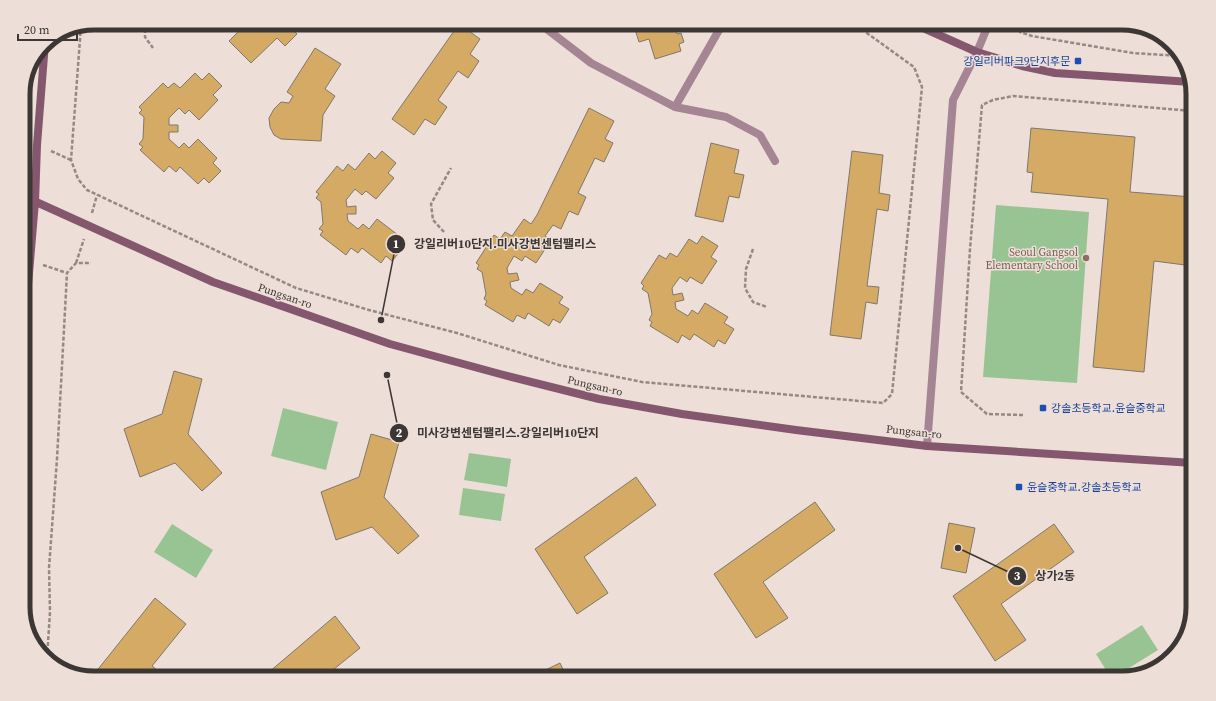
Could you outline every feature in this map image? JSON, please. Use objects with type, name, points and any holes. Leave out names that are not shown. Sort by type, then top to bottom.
[{"type":"street","points":[[548,30],[591,63],[675,108],[726,116],[760,135],[775,161]]},
{"type":"street","points":[[675,108],[719,30]]},
{"type":"street","points":[[928,30],[977,52],[1022,66],[1055,73],[1185,82]]},
{"type":"street","points":[[928,446],[953,100],[986,30]]},
{"type":"street","points":[[30,261],[44,54]]},
{"type":"street","name":"Pungsan-ro","points":[[30,200],[213,282],[390,344],[599,399],[682,414],[928,446],[1186,463]]},
{"type":"path","points":[[145,30],[145,37],[153,48]]},
{"type":"path","points":[[81,32],[71,160],[78,179],[87,190],[296,288],[369,310],[457,333],[559,365],[642,382],[883,403],[892,394],[912,174],[922,87],[914,66],[862,30]]},
{"type":"path","points":[[1019,30],[1020,32],[1032,36],[1133,53],[1173,56]]},
{"type":"path","points":[[1023,415],[987,414],[961,392],[970,249],[982,105],[992,100],[1013,96],[1186,110]]},
{"type":"path","points":[[444,232],[433,220],[431,204],[451,168]]},
{"type":"path","points":[[753,250],[746,268],[745,288],[753,302],[767,307]]},
{"type":"path","points":[[47,650],[50,612],[49,568],[57,459],[67,273],[76,262],[91,263]]},
{"type":"green space","points":[[996,205],[1089,212],[1077,383],[983,377]]},
{"type":"green space","points":[[283,408],[338,422],[326,470],[271,456]]},
{"type":"green space","points":[[469,453],[511,459],[507,487],[464,480]]},
{"type":"green space","points":[[463,488],[505,494],[501,521],[459,515]]},
{"type":"green space","points":[[172,524],[213,550],[196,578],[154,552]]},
{"type":"green space","points":[[1142,625],[1158,650],[1122,671],[1107,671],[1096,654]]},
{"type":"building","points":[[240,30],[293,30],[297,34],[285,46],[277,38],[251,63],[229,41]]},
{"type":"building","points":[[455,30],[467,30],[480,39],[470,54],[479,61],[468,78],[458,71],[438,100],[447,107],[435,125],[425,119],[414,135],[392,119]]},
{"type":"building","points":[[635,30],[676,30],[677,34],[681,33],[684,42],[679,44],[681,51],[655,59],[649,39],[639,42]]},
{"type":"building","points":[[315,48],[341,64],[325,89],[335,96],[323,115],[321,141],[281,139],[274,135],[270,127],[269,118],[274,109],[281,102],[289,103],[293,96],[287,92]]},
{"type":"building","points":[[195,73],[202,80],[209,73],[222,86],[213,95],[218,100],[199,120],[189,110],[185,114],[179,108],[169,118],[169,125],[178,125],[178,132],[169,132],[169,139],[179,148],[184,143],[189,148],[198,139],[217,158],[213,163],[221,171],[209,183],[204,178],[198,184],[180,167],[176,172],[169,166],[164,172],[140,150],[143,147],[139,144],[143,139],[144,117],[139,113],[142,110],[139,107],[163,83],[168,88],[174,83],[180,88]]},
{"type":"building","points":[[589,108],[614,121],[605,139],[613,143],[604,162],[595,158],[578,193],[586,197],[578,215],[569,211],[561,229],[553,225],[545,236],[551,240],[536,263],[525,256],[522,261],[514,256],[507,268],[508,274],[517,273],[519,280],[510,282],[511,288],[522,295],[526,289],[533,293],[540,283],[563,297],[559,303],[569,309],[560,323],[553,319],[549,326],[528,313],[525,319],[517,315],[513,322],[485,305],[487,301],[484,299],[486,294],[482,272],[477,269],[479,265],[476,263],[494,235],[500,239],[505,232],[512,236],[524,219],[531,224],[537,215]]},
{"type":"building","points":[[1031,128],[1135,137],[1130,192],[1186,197],[1186,265],[1154,261],[1144,372],[1093,367],[1108,199],[1031,192],[1033,173],[1027,172]]},
{"type":"building","points":[[711,143],[739,150],[734,173],[744,175],[739,198],[729,196],[723,222],[695,216]]},
{"type":"building","points":[[382,151],[396,163],[388,173],[394,178],[376,199],[366,191],[362,195],[355,189],[346,200],[347,207],[356,206],[356,214],[347,214],[348,221],[358,229],[363,224],[369,229],[377,219],[398,235],[394,241],[403,248],[392,261],[386,256],[381,263],[362,248],[358,253],[351,248],[346,255],[320,235],[323,231],[319,229],[323,224],[321,202],[316,198],[319,194],[316,192],[337,166],[343,171],[348,164],[355,170],[369,153],[375,159]]},
{"type":"building","points":[[852,151],[883,155],[879,193],[890,195],[888,211],[877,209],[867,286],[879,287],[877,304],[866,302],[861,339],[830,335]]},
{"type":"building","points":[[702,236],[718,246],[711,257],[717,261],[702,284],[690,277],[687,282],[680,277],[672,288],[673,295],[682,293],[684,300],[675,302],[676,309],[688,316],[692,310],[698,314],[705,303],[728,317],[724,323],[734,329],[725,344],[718,340],[714,347],[694,334],[690,340],[682,335],[678,343],[650,326],[652,322],[649,320],[652,314],[648,293],[642,289],[644,286],[641,283],[659,255],[666,259],[670,253],[677,257],[689,239],[697,244]]},
{"type":"building","points":[[174,371],[202,379],[188,434],[222,473],[202,491],[175,463],[140,477],[124,429],[162,414]]},
{"type":"building","points":[[371,434],[399,442],[384,497],[419,536],[398,554],[372,527],[336,540],[321,492],[359,477]]},
{"type":"building","points":[[636,477],[656,505],[584,557],[608,593],[577,614],[535,549]]},
{"type":"building","points":[[815,502],[835,530],[763,582],[788,618],[756,638],[714,574]]},
{"type":"building","points":[[949,523],[975,528],[966,573],[941,568]]},
{"type":"building","points":[[1054,524],[1074,552],[1001,604],[1026,640],[995,661],[953,596]]},
{"type":"building","points":[[155,598],[186,624],[152,666],[158,671],[97,671]]},
{"type":"building","points":[[335,616],[360,648],[332,671],[270,671]]},
{"type":"building","points":[[560,663],[564,671],[543,671]]},
{"type":"place","name":"강일리버파크9단지후문","points":[[1078,61]]},
{"type":"place","name":"Seoul Gangsol Elementary School","points":[[1086,258]]},
{"type":"place","name":"강일리버10단지.미사강변센텀팰리스","points":[[381,320]]},
{"type":"place","name":"미사강변센텀팰리스.강일리버10단지","points":[[387,375]]},
{"type":"place","name":"강솔초등학교.윤슬중학교","points":[[1043,408]]},
{"type":"place","name":"윤슬중학교.강솔초등학교","points":[[1019,487]]},
{"type":"place","name":"상가2동","points":[[958,548]]}]
